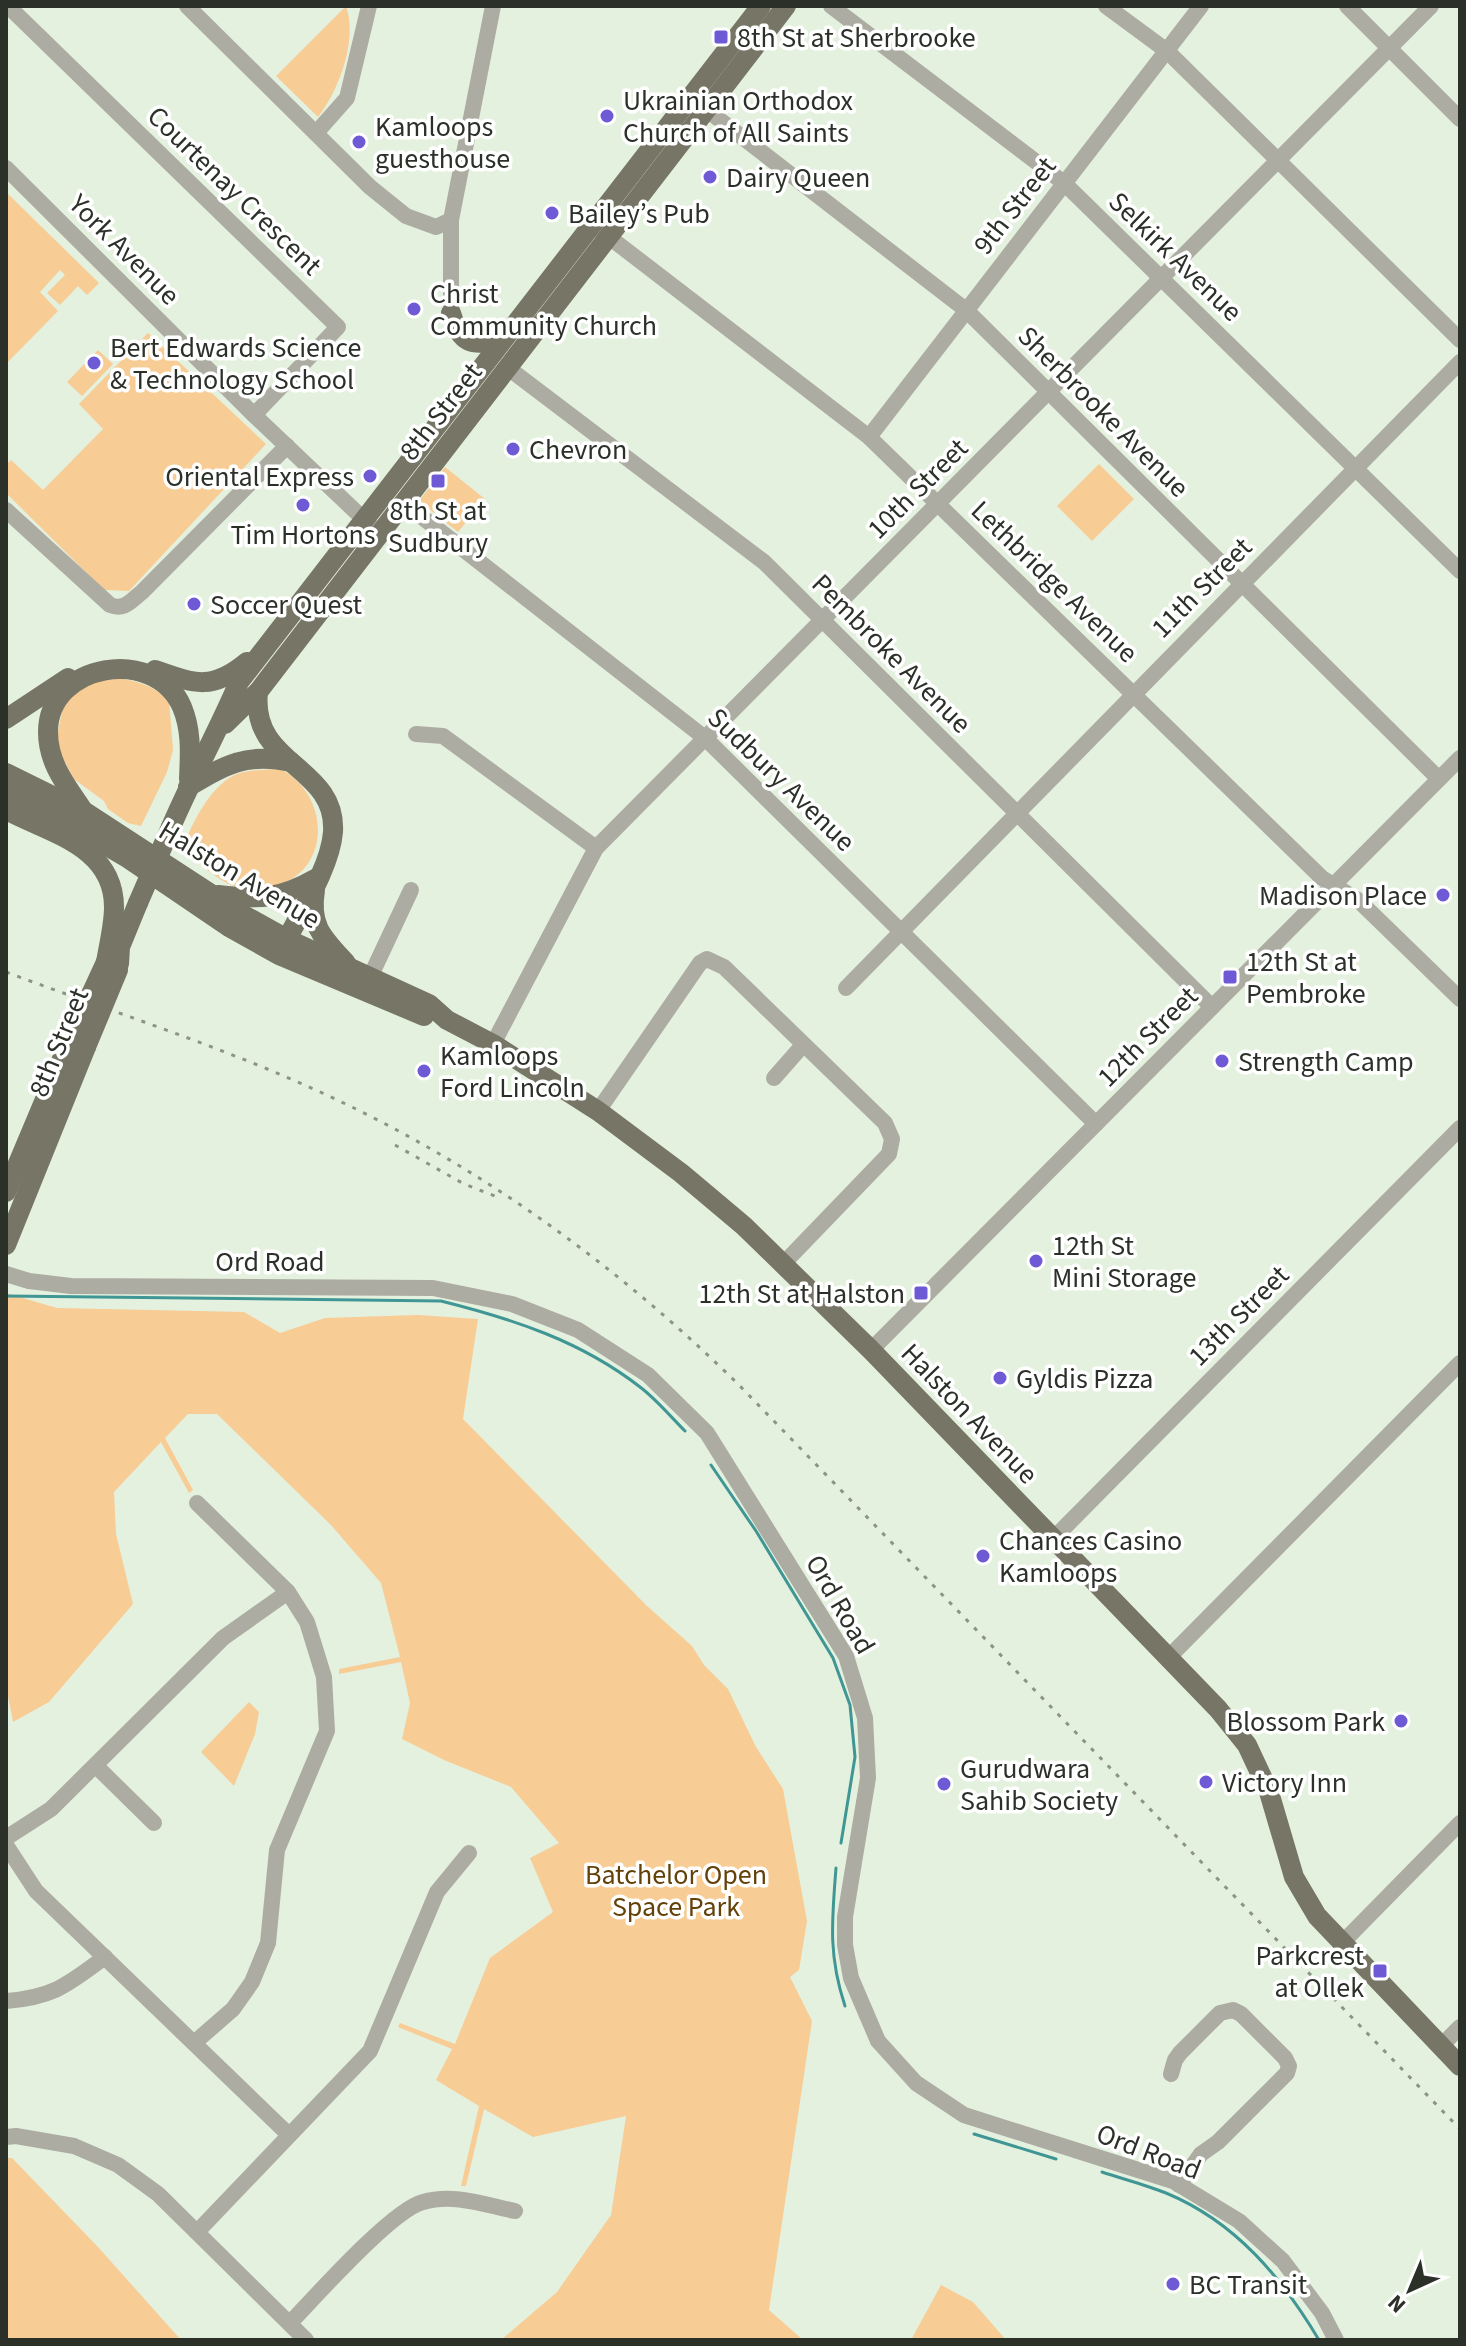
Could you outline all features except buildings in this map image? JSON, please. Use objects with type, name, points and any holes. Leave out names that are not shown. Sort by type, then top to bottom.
[{"type":"main road","name":"8th Street","points":[[6,1245],[78,1044],[188,787],[219,729],[239,682],[268,644],[372,527],[404,503],[508,368],[600,230],[761,6]]},
{"type":"main road","name":"8th Street","points":[[219,729],[258,692],[501,340],[707,110],[786,6]]},
{"type":"main road","points":[[451,313],[455,327],[463,338],[481,344],[501,340]]},
{"type":"main road","points":[[6,719],[81,670],[111,661],[136,663],[196,684],[214,682],[233,674],[268,644]]},
{"type":"main road","points":[[85,812],[59,775],[51,755],[48,730],[54,707],[66,689],[100,669],[125,668],[145,672],[166,684],[181,704],[190,734],[188,787],[243,759],[259,757],[291,762]]},
{"type":"main road","points":[[258,692],[260,726],[275,748],[307,774],[322,792],[331,812],[333,832],[328,854],[283,947]]},
{"type":"main road","name":"Halston Avenue","points":[[6,773],[85,812],[211,894],[283,947],[367,984],[429,1004],[447,1020],[493,1044],[598,1111],[690,1180],[784,1263],[1218,1709],[1247,1745],[1269,1792],[1294,1877],[1317,1916],[1460,2066]]},
{"type":"main road","name":"Halston Avenue","points":[[6,790],[126,857],[229,927],[350,968],[367,984]]},
{"type":"main road","points":[[6,810],[89,851],[105,870],[112,888],[115,960]]},
{"type":"main road","points":[[211,894],[254,899],[274,897],[317,878]]},
{"type":"main road","points":[[317,878],[314,923],[350,968]]},
{"type":"main road","name":"8th Street","points":[[6,1192],[51,1082],[78,1044]]},
{"type":"main road","points":[[6,1155],[51,1082]]},
{"type":"street","name":"Courtenay Crescent","points":[[8,6],[338,327],[254,415]]},
{"type":"street","points":[[187,6],[370,187],[406,216],[436,227],[451,220]]},
{"type":"street","points":[[451,313],[451,220],[493,6]]},
{"type":"street","name":"Selkirk Avenue","points":[[831,6],[1064,183],[1460,571]]},
{"type":"street","points":[[1106,6],[1167,51],[1460,340]]},
{"type":"street","name":"9th Street","points":[[869,437],[1201,6]]},
{"type":"street","points":[[1347,6],[1460,119]]},
{"type":"street","name":"10th Street","points":[[493,1044],[596,848],[1431,6]]},
{"type":"street","points":[[316,133],[347,98],[366,8]]},
{"type":"street","name":"Sherbrooke Avenue","points":[[707,110],[966,310],[1439,779]]},
{"type":"street","name":"York Avenue","points":[[6,168],[254,415],[372,527]]},
{"type":"street","name":"Lethbridge Avenue","points":[[600,230],[869,437],[1322,878],[1358,900],[1460,999]]},
{"type":"street","name":"11th Street","points":[[846,988],[1460,362]]},
{"type":"street","name":"Pembroke Avenue","points":[[508,368],[764,562],[1212,1007]]},
{"type":"street","points":[[6,510],[82,582],[118,609],[142,592],[287,446]]},
{"type":"street","name":"Sudbury Avenue","points":[[404,503],[705,738],[1096,1124]]},
{"type":"street","points":[[416,734],[443,736],[596,848]]},
{"type":"street","name":"12th Street","points":[[871,1350],[1460,758]]},
{"type":"street","points":[[367,984],[411,890]]},
{"type":"street","points":[[598,1111],[694,970],[707,959],[724,967],[885,1123],[892,1139],[889,1154],[784,1263]]},
{"type":"street","points":[[774,1078],[803,1045]]},
{"type":"street","name":"13th Street","points":[[1053,1539],[1460,1128]]},
{"type":"street","name":"Ord Road","points":[[6,1274],[29,1281],[71,1286],[433,1288],[512,1304],[578,1330],[648,1375],[707,1433],[846,1656],[865,1718],[868,1778],[845,1917],[845,1945],[851,1978],[878,2041],[916,2083],[964,2115],[1179,2185],[1239,2221],[1283,2261],[1322,2313],[1336,2340]]},
{"type":"street","points":[[1169,1657],[1460,1363]]},
{"type":"street","points":[[194,2043],[233,2009],[252,1982],[268,1943],[277,1850],[327,1731],[324,1677],[307,1622],[288,1592],[197,1503]]},
{"type":"street","points":[[6,1838],[51,1809],[223,1638],[288,1592]]},
{"type":"street","points":[[96,1766],[154,1823]]},
{"type":"street","points":[[1342,1943],[1460,1823]]},
{"type":"street","points":[[6,1845],[36,1891],[289,2135]]},
{"type":"street","points":[[197,2232],[370,2051],[437,1892],[469,1853]]},
{"type":"street","points":[[6,2001],[34,1999],[60,1990],[105,1957]]},
{"type":"street","points":[[1171,2074],[1180,2053],[1220,2013],[1227,2010],[1241,2014],[1285,2058],[1289,2066],[1287,2073],[1228,2132],[1201,2154],[1179,2185]]},
{"type":"street","points":[[1441,2046],[1460,2027]]},
{"type":"street","points":[[6,2137],[74,2146],[118,2165],[158,2194],[306,2340]]},
{"type":"street","points":[[290,2323],[393,2219],[421,2202],[456,2198],[515,2211]]},
{"type":"green space","points":[[346,6],[350,33],[348,49],[333,93],[318,117],[276,76]]},
{"type":"green space","points":[[6,192],[99,283],[87,295],[78,286],[60,305],[47,293],[65,275],[60,270],[40,292],[58,311],[6,364]]},
{"type":"green space","points":[[148,333],[266,444],[129,591],[104,590],[6,493],[6,465],[11,460],[43,490],[103,429],[79,404]]},
{"type":"green space","points":[[98,350],[113,364],[82,396],[67,382]]},
{"type":"green space","points":[[1099,464],[1134,499],[1092,541],[1057,506]]},
{"type":"green space","points":[[445,467],[485,499],[458,532],[419,501]]},
{"type":"green space","points":[[104,676],[146,686],[169,700],[173,750],[167,772],[141,826],[128,823],[108,809],[104,801],[74,779],[61,755],[57,737],[63,706],[71,693]]},
{"type":"green space","points":[[281,769],[299,783],[311,800],[317,820],[317,839],[311,858],[300,873],[282,884],[259,888],[237,887],[182,851],[201,810],[223,783],[242,773]]},
{"type":"green space","name":"Batchelor Open Space Park","points":[[6,1293],[57,1308],[244,1312],[280,1333],[325,1318],[418,1315],[478,1319],[463,1419],[647,1606],[692,1646],[704,1665],[728,1689],[756,1747],[783,1789],[807,1921],[799,1970],[790,1977],[812,2021],[769,2310],[803,2340],[501,2340],[557,2292],[611,2215],[626,2116],[533,2137],[484,2109],[466,2186],[461,2186],[479,2106],[436,2080],[452,2049],[398,2027],[400,2023],[455,2044],[490,1958],[553,1912],[530,1858],[559,1843],[511,1787],[402,1739],[410,1703],[401,1662],[339,1674],[339,1669],[400,1657],[381,1583],[331,1525],[217,1414],[188,1414],[165,1438],[193,1490],[189,1493],[161,1442],[114,1492],[116,1534],[133,1604],[49,1702],[13,1722],[6,1686]]},
{"type":"green space","points":[[249,1702],[259,1712],[255,1734],[234,1786],[201,1752]]},
{"type":"green space","points":[[6,2158],[12,2158],[98,2247],[181,2340],[6,2340]]},
{"type":"green space","points":[[941,2285],[973,2302],[1006,2340],[911,2340]]},
{"type":"waterway","points":[[6,1296],[441,1301],[520,1324],[570,1344],[646,1392],[685,1431]]},
{"type":"waterway","points":[[711,1465],[756,1531],[833,1658],[850,1705],[855,1757],[841,1843]]},
{"type":"waterway","points":[[836,1868],[834,1954],[845,2006]]},
{"type":"waterway","points":[[974,2134],[1056,2159]]},
{"type":"waterway","points":[[1102,2172],[1166,2193],[1214,2219],[1273,2274],[1319,2340]]},
{"type":"railway","points":[[6,972],[241,1058],[376,1119],[433,1150],[542,1220],[644,1298],[739,1385],[1460,2129]]},
{"type":"railway","points":[[395,1145],[464,1184],[495,1196]]},
{"type":"place","name":"8th St at Sherbrooke","points":[[721,37]]},
{"type":"place","name":"Ukrainian Orthodox Church of All Saints","points":[[607,116]]},
{"type":"place","name":"Kamloops guesthouse","points":[[359,142]]},
{"type":"place","name":"Dairy Queen","points":[[710,177]]},
{"type":"place","name":"Bailey’s Pub","points":[[552,213]]},
{"type":"place","name":"Christ Community Church","points":[[414,309]]},
{"type":"place","name":"Bert Edwards Science & Technology School","points":[[94,363]]},
{"type":"place","name":"Chevron","points":[[513,449]]},
{"type":"place","name":"Oriental Express","points":[[370,476]]},
{"type":"place","name":"8th St at Sudbury","points":[[438,481]]},
{"type":"place","name":"Tim Hortons","points":[[303,505]]},
{"type":"place","name":"Soccer Quest","points":[[194,604]]},
{"type":"place","name":"Madison Place","points":[[1443,895]]},
{"type":"place","name":"12th St at Pembroke","points":[[1230,977]]},
{"type":"place","name":"Strength Camp","points":[[1222,1061]]},
{"type":"place","name":"Kamloops Ford Lincoln","points":[[424,1071]]},
{"type":"place","name":"12th St Mini Storage","points":[[1036,1261]]},
{"type":"place","name":"12th St at Halston","points":[[921,1293]]},
{"type":"place","name":"Gyldis Pizza","points":[[1000,1378]]},
{"type":"place","name":"Chances Casino Kamloops","points":[[983,1556]]},
{"type":"place","name":"Blossom Park","points":[[1401,1721]]},
{"type":"place","name":"Victory Inn","points":[[1206,1782]]},
{"type":"place","name":"Gurudwara Sahib Society","points":[[944,1784]]},
{"type":"place","name":"Parkcrest at Ollek","points":[[1380,1971]]},
{"type":"place","name":"BC Transit","points":[[1173,2284]]}]
